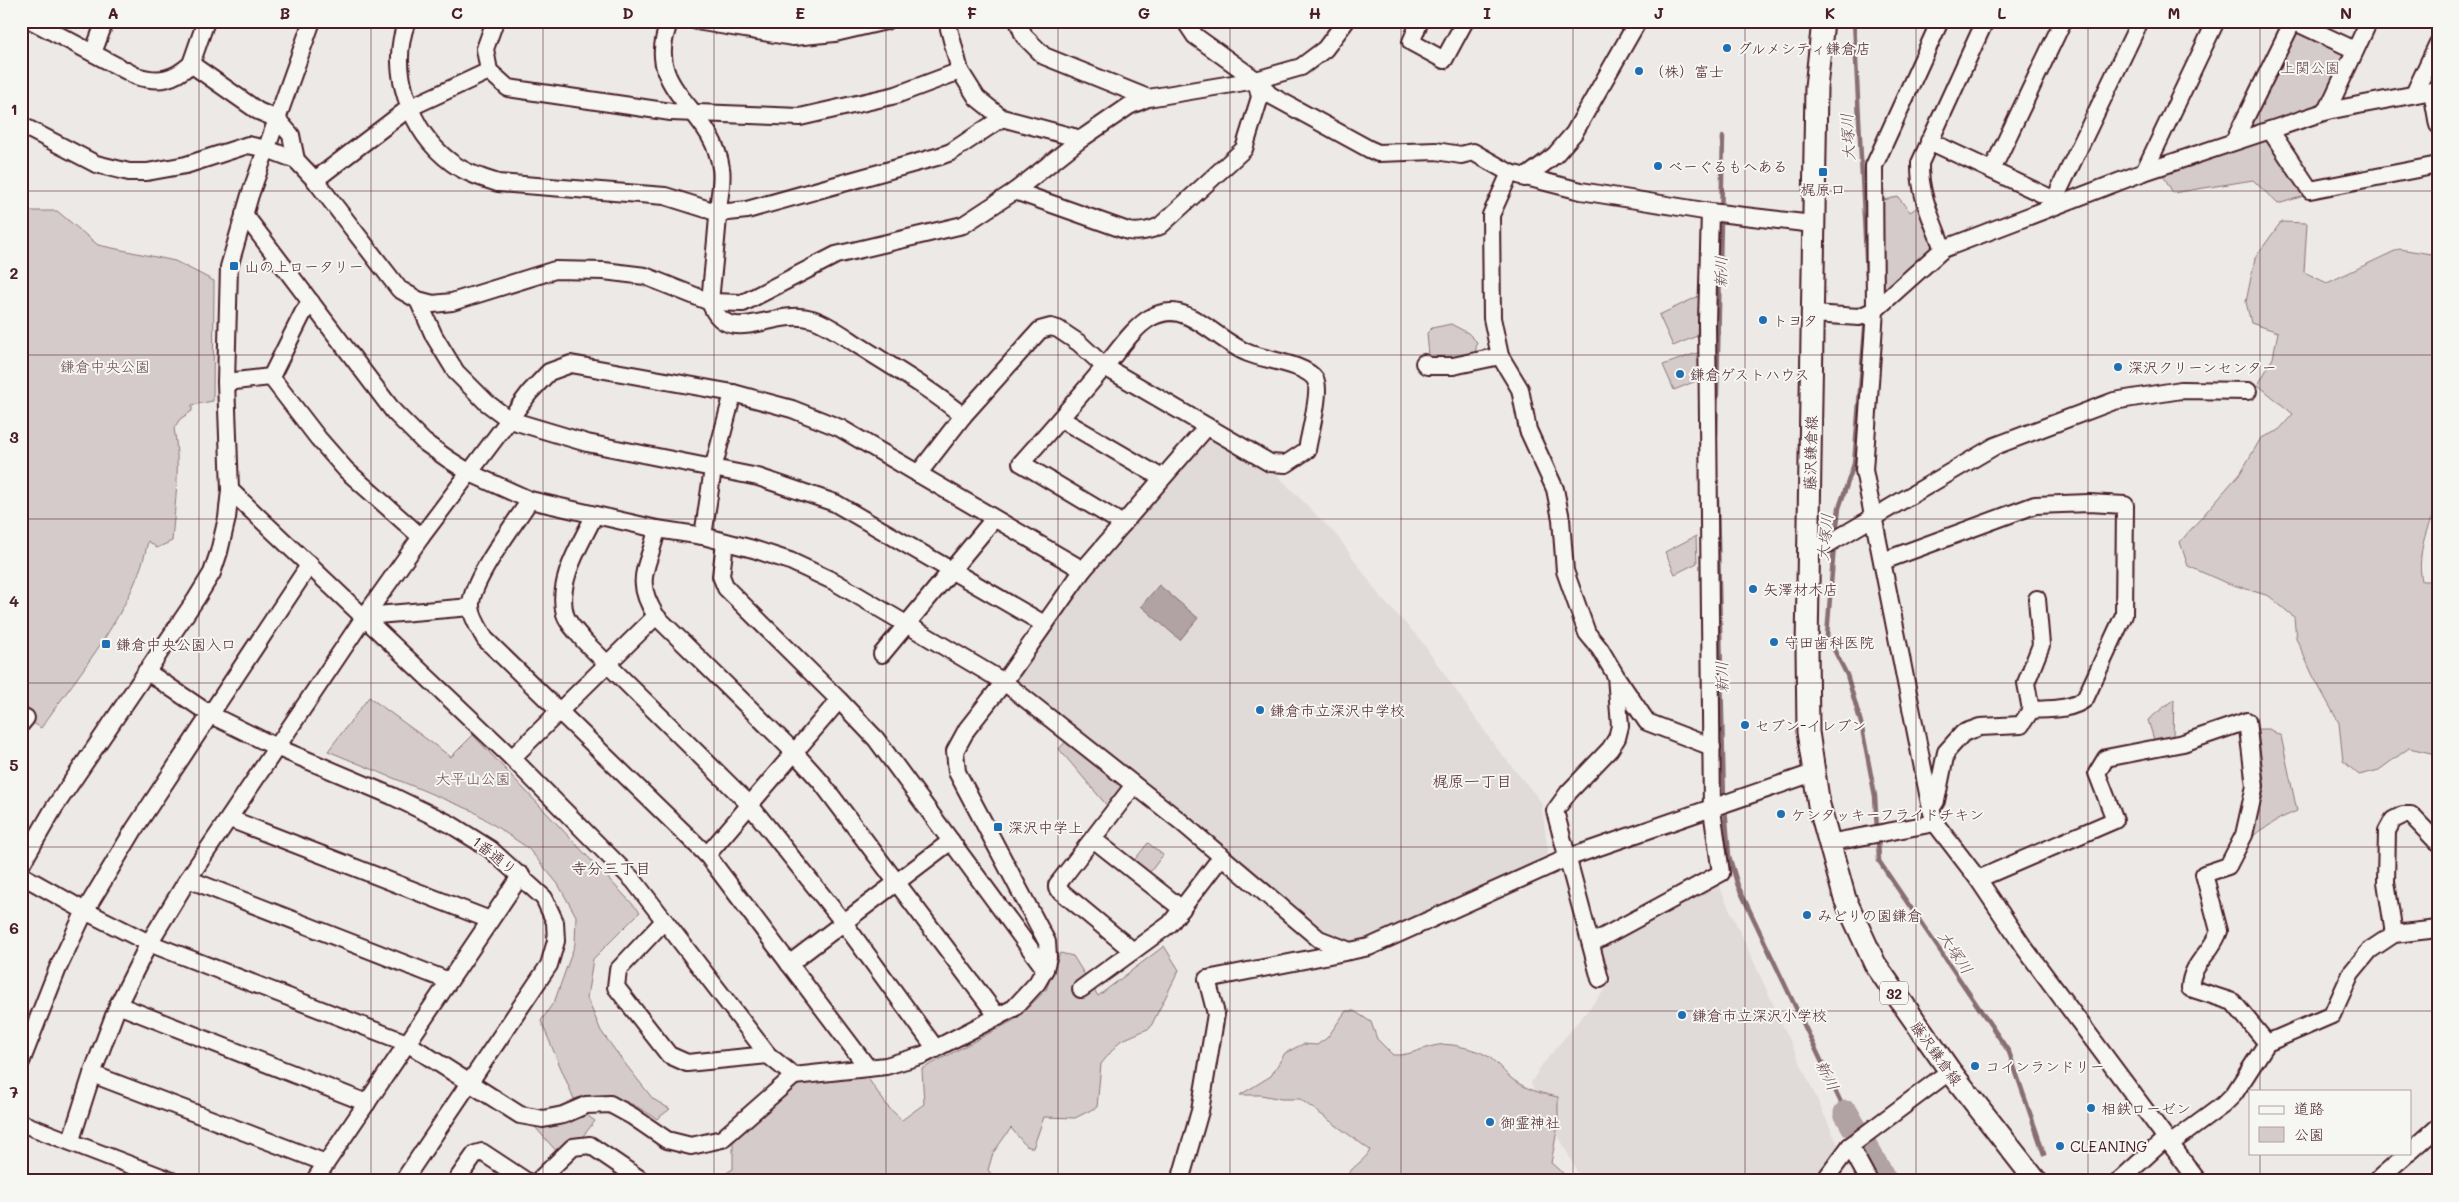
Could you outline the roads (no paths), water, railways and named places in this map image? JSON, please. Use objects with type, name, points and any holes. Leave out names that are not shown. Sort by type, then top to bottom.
[{"type":"main road","name":"藤沢鎌倉線","points":[[1823,21],[1816,88],[1808,548],[1808,732],[1813,773],[1828,843],[1845,899],[1875,964],[1950,1071],[2036,1181]]},
{"type":"street","points":[[32,21],[136,76],[151,81],[170,79],[191,64],[206,21]]},
{"type":"street","points":[[93,53],[105,21]]},
{"type":"street","points":[[21,865],[54,808],[212,573],[227,518],[230,490],[226,382],[229,266],[244,214],[312,21]]},
{"type":"street","points":[[407,21],[399,53],[402,80],[409,108],[434,146],[452,162],[481,178],[498,183],[665,196],[719,213],[747,210],[940,156],[951,152],[1002,118]]},
{"type":"street","points":[[494,21],[485,49],[489,71],[508,88],[696,113],[800,117],[896,95],[960,71]]},
{"type":"street","points":[[670,21],[665,32],[662,56],[665,74],[677,92],[696,113],[712,139],[722,168],[710,302],[719,319],[731,326],[752,324],[787,315],[811,318],[826,325],[949,404],[963,416]]},
{"type":"street","points":[[696,21],[793,37],[835,33],[886,21]]},
{"type":"street","points":[[947,21],[960,71],[977,98],[1002,118],[1081,139]]},
{"type":"street","points":[[1018,21],[1024,36],[1044,56],[1148,98]]},
{"type":"street","points":[[1188,21],[1187,24],[1195,36],[1256,80],[1270,95],[1378,153],[1436,151],[1461,155],[1473,152],[1518,175],[1581,191],[1710,212],[1813,224]]},
{"type":"street","points":[[21,125],[96,164],[129,172],[147,172],[186,165],[248,145],[267,149],[296,160],[315,180],[399,289],[418,300],[433,304],[452,302],[555,270],[580,270],[644,276],[710,302],[743,303],[836,255],[963,225],[1015,192],[1081,139],[1129,106],[1148,98],[1256,80],[1292,71],[1314,59],[1337,36],[1346,21]]},
{"type":"street","points":[[1420,21],[1411,42],[1444,60],[1465,21]]},
{"type":"street","points":[[1638,21],[1574,133],[1554,155],[1518,175],[1492,215],[1492,318],[1500,356],[1520,389],[1528,430],[1556,489],[1561,518],[1565,571],[1587,633],[1647,722],[1712,747]]},
{"type":"street","points":[[1940,21],[1874,166],[1875,310],[1864,470],[1933,816],[2023,946],[2198,1181]]},
{"type":"street","points":[[1944,249],[1921,188],[1920,163],[1985,21]]},
{"type":"street","points":[[1992,170],[2063,21]]},
{"type":"street","points":[[2055,203],[2140,21]]},
{"type":"street","points":[[2144,172],[2216,21]]},
{"type":"street","points":[[2234,141],[2293,21],[2355,50]]},
{"type":"street","points":[[2327,111],[2369,21]]},
{"type":"street","points":[[2414,94],[2438,43]]},
{"type":"street","points":[[191,64],[258,111],[277,119],[291,135],[296,160]]},
{"type":"street","points":[[315,180],[409,108],[489,71]]},
{"type":"street","points":[[1015,192],[1128,231],[1138,233],[1160,226],[1244,149],[1260,97],[1256,80]]},
{"type":"street","points":[[1812,314],[1859,317],[1875,310],[1944,249],[2055,203],[2327,111],[2435,90],[2438,124]]},
{"type":"street","points":[[2270,130],[2310,190],[2438,165]]},
{"type":"street","points":[[1929,141],[1992,170],[2055,203]]},
{"type":"street","points":[[1592,943],[1721,873],[1712,810],[1707,322],[1710,212]]},
{"type":"street","points":[[244,214],[394,412],[424,442],[470,472],[530,500],[594,516],[703,536],[790,561],[835,582],[1004,682],[1222,856],[1319,939],[1350,951]]},
{"type":"street","points":[[418,300],[434,336],[456,372],[487,403],[510,420],[587,443],[758,478],[835,503],[1044,624]]},
{"type":"street","points":[[271,377],[289,340],[312,302]]},
{"type":"street","points":[[918,474],[963,416],[1040,330],[1045,328],[1058,329],[1079,344],[1105,367],[1206,428],[1270,463],[1286,464],[1307,450],[1317,391],[1316,380],[1308,372],[1299,368],[1249,354],[1222,340],[1190,317],[1171,312],[1160,314],[1142,323],[1105,367],[1021,463],[1123,524]]},
{"type":"street","points":[[1424,364],[1427,366],[1453,366],[1500,356]]},
{"type":"street","points":[[71,1140],[92,1074],[118,1006],[149,943],[188,879],[276,746],[421,537],[530,392],[550,372],[572,364],[733,393],[792,409],[840,428],[993,520],[1083,570]]},
{"type":"street","points":[[226,382],[271,377]]},
{"type":"street","points":[[271,377],[318,438],[346,470],[421,537]]},
{"type":"street","points":[[1808,548],[1828,544],[1995,446],[2114,401],[2181,390],[2248,392]]},
{"type":"street","points":[[703,536],[713,469],[733,393]]},
{"type":"street","points":[[1060,419],[1162,478]]},
{"type":"street","points":[[21,875],[85,911],[149,943],[408,1043],[520,1114],[543,1119],[563,1115],[586,1105],[610,1104],[667,1140],[691,1146],[722,1139],[794,1076],[868,1068],[905,1061],[936,1049],[998,1017],[1023,1000],[1045,969],[1048,957],[1046,942],[1039,925],[957,772],[955,751],[960,740],[1004,682],[1083,570],[1206,428]]},
{"type":"street","points":[[230,490],[365,616],[512,758],[634,881],[768,1055],[794,1076]]},
{"type":"street","points":[[530,500],[475,587],[471,607],[485,638],[707,855],[868,1068]]},
{"type":"street","points":[[1882,561],[2035,505],[2089,503],[2126,506],[2124,615],[2085,699],[2080,704],[2053,709],[2031,710]]},
{"type":"street","points":[[594,516],[562,592],[565,615],[585,642],[749,804],[844,923],[936,1049]]},
{"type":"street","points":[[882,654],[993,520]]},
{"type":"street","points":[[657,529],[653,550],[642,579],[646,600],[656,616],[794,752],[821,782],[998,1017]]},
{"type":"street","points":[[725,542],[721,576],[726,588],[840,700],[876,739],[1045,969]]},
{"type":"street","points":[[21,1062],[58,968],[85,911],[135,828],[310,564]]},
{"type":"street","points":[[1933,816],[1946,752],[1964,733],[1980,727],[2020,725],[2031,710],[2026,683],[2041,645],[2038,599]]},
{"type":"street","points":[[365,616],[471,607]]},
{"type":"street","points":[[512,758],[607,662],[656,616]]},
{"type":"street","name":"1番通り","points":[[146,671],[211,715],[450,824],[490,849],[544,898],[555,922],[556,941],[550,965],[403,1181]]},
{"type":"street","points":[[1600,979],[1592,943],[1555,811],[1568,793],[1610,749],[1616,738],[1620,726],[1616,676]]},
{"type":"street","points":[[707,855],[840,700]]},
{"type":"street","points":[[1978,879],[2115,820],[2097,773],[2106,758],[2183,743],[2246,721],[2255,786],[2244,835],[2228,866],[2204,874],[2219,931],[2193,970],[2190,988],[2233,1002],[2267,1043]]},
{"type":"street","points":[[1180,1181],[1200,1111],[1216,1014],[1207,979],[1369,947],[1568,858],[1712,810],[1813,773]]},
{"type":"street","points":[[1133,951],[1057,888],[1057,885],[1134,785]]},
{"type":"street","points":[[2394,934],[2386,882],[2387,831],[2393,820],[2403,815],[2411,815],[2438,843]]},
{"type":"street","points":[[1828,843],[1933,816]]},
{"type":"street","points":[[230,818],[490,920]]},
{"type":"street","points":[[1093,839],[1182,909]]},
{"type":"street","points":[[790,964],[951,841]]},
{"type":"street","points":[[1081,989],[1170,924],[1222,856]]},
{"type":"street","points":[[314,1181],[520,875]]},
{"type":"street","points":[[188,879],[449,981]]},
{"type":"street","points":[[664,922],[618,970],[616,987],[669,1055],[687,1063],[768,1055]]},
{"type":"street","points":[[2120,1181],[2168,1141],[2223,1105],[2234,1094],[2267,1043],[2332,1015],[2351,973],[2370,950],[2394,934],[2438,929]]},
{"type":"street","points":[[118,1006],[367,1103]]},
{"type":"street","points":[[1824,1181],[1857,1141],[1950,1071]]},
{"type":"street","points":[[92,1074],[326,1163]]},
{"type":"street","points":[[21,1123],[71,1140],[172,1181]]},
{"type":"street","points":[[2412,1149],[2438,1127]]},
{"type":"street","points":[[1857,1141],[1869,1181]]},
{"type":"street","points":[[538,1181],[573,1147],[590,1145],[640,1179],[639,1181]]},
{"type":"street","points":[[456,1181],[475,1154],[482,1152],[526,1181]]},
{"type":"street","points":[[2376,1181],[2407,1154]]},
{"type":"waterway","name":"大塚川","points":[[1854,21],[1867,275]]},
{"type":"waterway","name":"新川","points":[[1716,435],[1723,137]]},
{"type":"waterway","name":"大塚川","points":[[1836,534],[1839,508],[1854,464],[1866,317]]},
{"type":"waterway","name":"新川","points":[[1717,500],[1724,800]]},
{"type":"waterway","name":"大塚川","points":[[1834,546],[1827,636],[1847,675],[1861,723],[1875,796],[1877,830]]},
{"type":"waterway","name":"新川","points":[[1725,808],[1729,856],[1738,886],[1846,1113]]},
{"type":"waterway","name":"大塚川","points":[[1878,838],[1879,861],[2009,1052],[2044,1154]]},
{"type":"waterway","name":"新川","points":[[1846,1113],[1885,1181]]},
{"type":"place","name":"グルメシティ鎌倉店","points":[[1727,48]]},
{"type":"place","name":"（株）富士","points":[[1639,71]]},
{"type":"place","name":"べーぐるもへある","points":[[1658,166]]},
{"type":"place","name":"梶原口","points":[[1823,172]]},
{"type":"place","name":"山の上ロータリー","points":[[234,266]]},
{"type":"place","name":"トヨタ","points":[[1763,320]]},
{"type":"place","name":"深沢クリーンセンター","points":[[2118,367]]},
{"type":"place","name":"鎌倉ゲストハウス","points":[[1680,374]]},
{"type":"place","name":"矢澤材木店","points":[[1753,589]]},
{"type":"place","name":"守田歯科医院","points":[[1774,642]]},
{"type":"place","name":"鎌倉中央公園入口","points":[[106,644]]},
{"type":"place","name":"鎌倉市立深沢中学校","points":[[1260,710]]},
{"type":"place","name":"セブン-イレブン","points":[[1745,725]]},
{"type":"place","name":"ケンタッキーフライドチキン","points":[[1781,814]]},
{"type":"place","name":"深沢中学上","points":[[998,827]]},
{"type":"place","name":"みどりの園鎌倉","points":[[1807,915]]},
{"type":"place","name":"鎌倉市立深沢小学校","points":[[1682,1015]]},
{"type":"place","name":"コインランドリー","points":[[1975,1066]]},
{"type":"place","name":"相鉄ローゼン","points":[[2091,1108]]},
{"type":"place","name":"御霊神社","points":[[1490,1122]]},
{"type":"place","name":"CLEANING","points":[[2060,1146]]},
{"type":"district","name":"梶原一丁目","points":[[1472,780]]},
{"type":"district","name":"寺分三丁目","points":[[611,867]]},
{"type":"park label","name":"上関公園","points":[[2310,67]]},
{"type":"park label","name":"鎌倉中央公園","points":[[105,366]]},
{"type":"park label","name":"大平山公園","points":[[473,778]]}]
